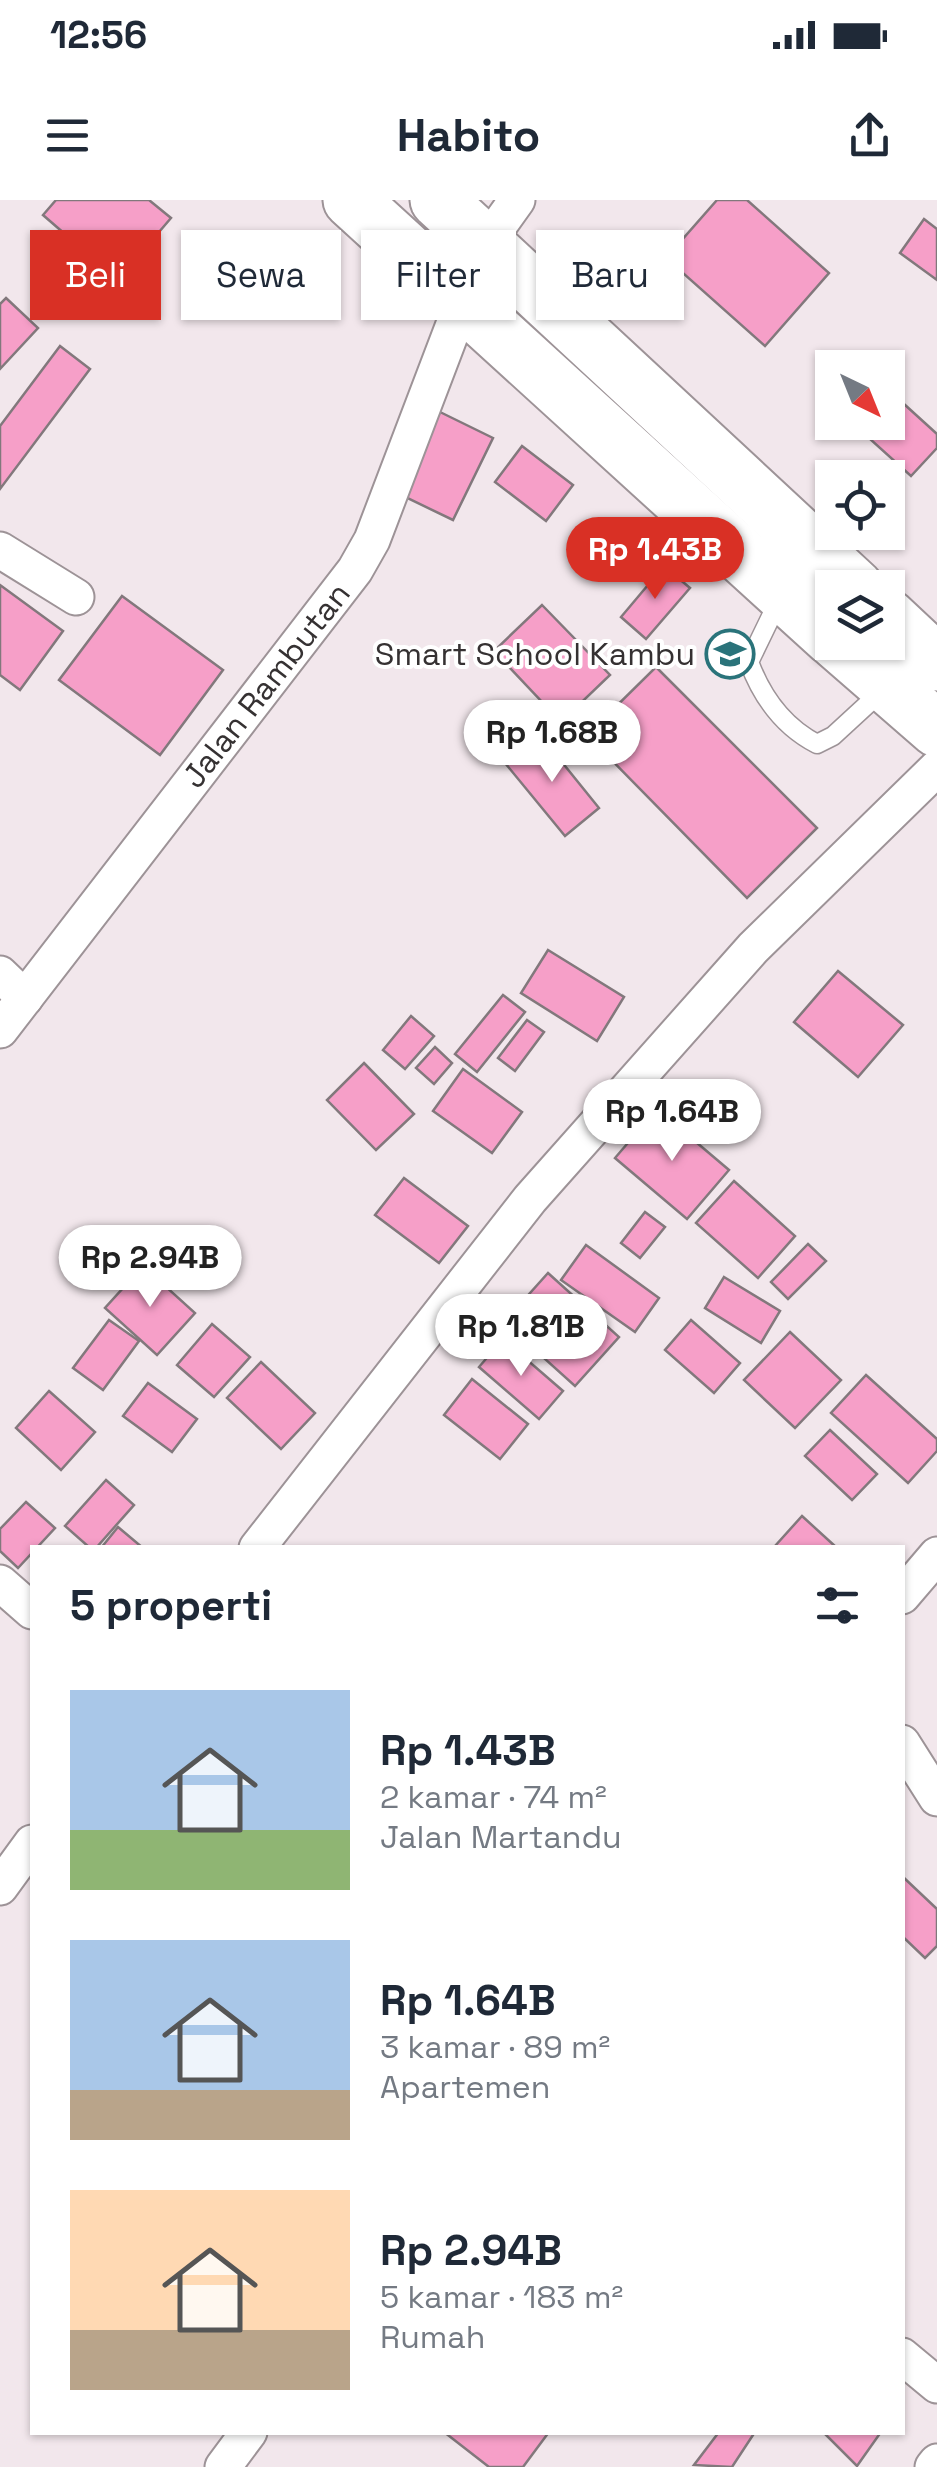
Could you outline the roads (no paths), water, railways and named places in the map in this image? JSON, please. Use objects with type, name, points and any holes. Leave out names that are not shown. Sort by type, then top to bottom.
[{"type":"highway","points":[[352,200],[385,230]]},
{"type":"highway","points":[[438,200],[470,230]]},
{"type":"highway","points":[[516,273],[837,570]]},
{"type":"highway","points":[[483,320],[815,623]]},
{"type":"highway","points":[[905,633],[937,663]]},
{"type":"highway","points":[[858,660],[937,729]]},
{"type":"street","points":[[496,230],[517,200]]},
{"type":"street","name":"Jalan Rambutan","points":[[0,1030],[12,986],[355,570],[372,540],[456,320]]},
{"type":"street","points":[[0,550],[76,597]]},
{"type":"street","points":[[259,1545],[530,1199],[753,948],[937,768]]},
{"type":"street","points":[[905,1592],[937,1555]]},
{"type":"street","points":[[0,1583],[30,1608]]},
{"type":"street","points":[[905,1748],[937,1798]]},
{"type":"street","points":[[0,1887],[30,1846]]},
{"type":"street","points":[[905,2358],[937,2385]]},
{"type":"street","points":[[224,2467],[247,2435]]},
{"type":"lane","points":[[782,594],[749,662],[757,684],[785,722],[818,744],[834,736],[888,687]]},
{"type":"place","name":"Smart School Kambu","points":[[730,654]]}]
